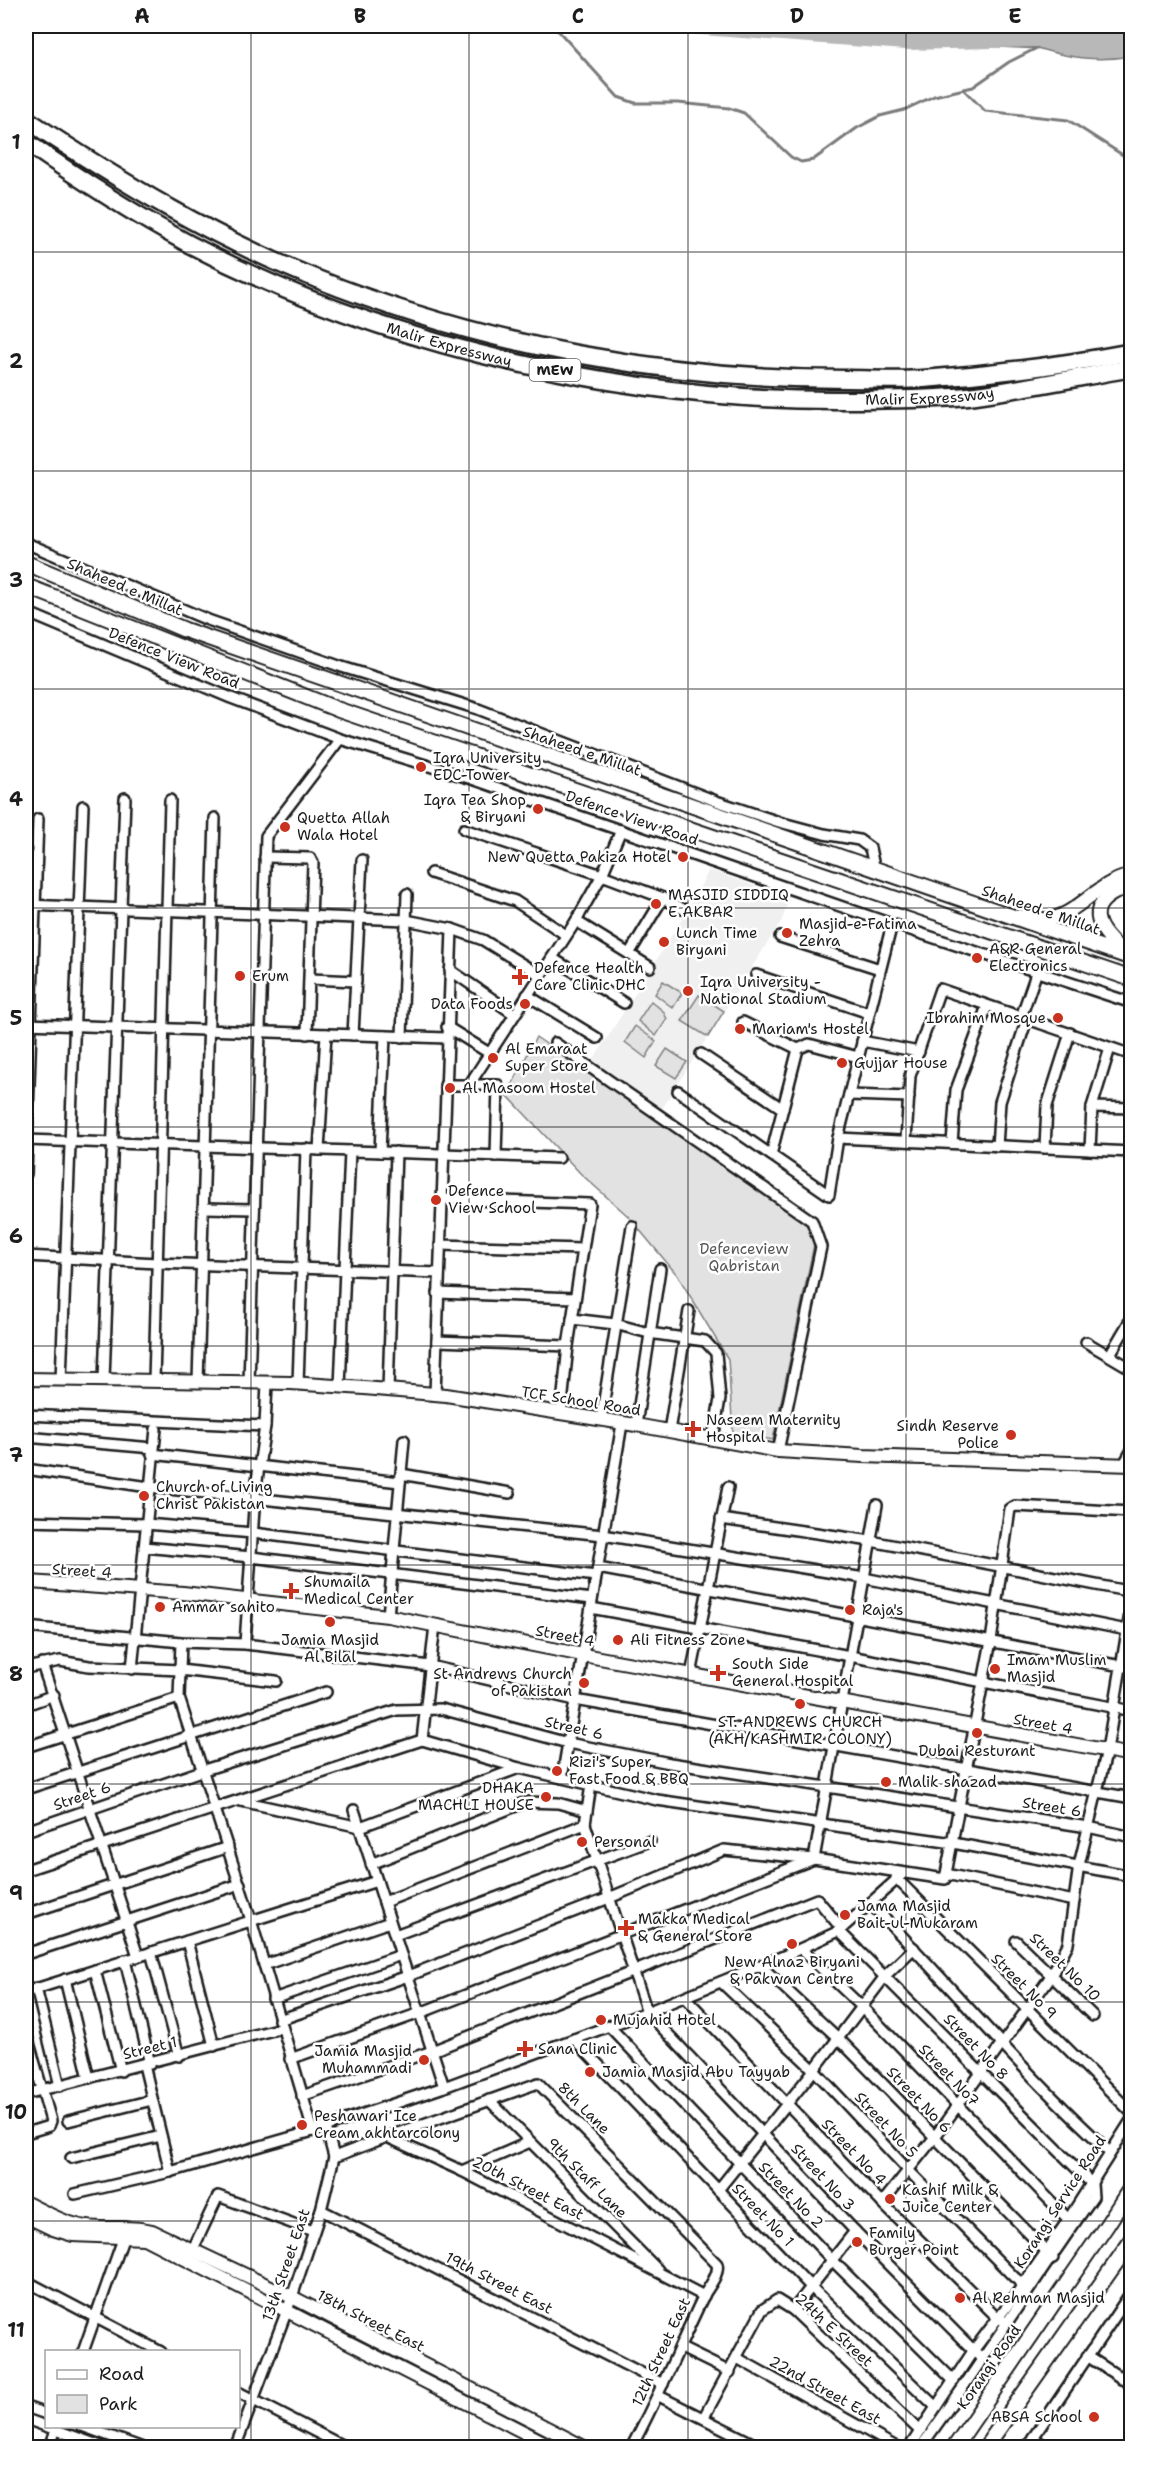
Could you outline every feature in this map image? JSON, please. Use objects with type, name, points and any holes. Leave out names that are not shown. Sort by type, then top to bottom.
[{"type":"highway","name":"Malir Expressway","points":[[26,119],[112,176],[233,242],[315,279],[419,317],[559,352],[711,373],[807,379],[921,379],[1055,365],[1131,352]]},
{"type":"highway","name":"Malir Expressway","points":[[26,142],[92,188],[180,239],[280,286],[323,304],[399,329],[508,361],[645,388],[796,401],[975,395],[1131,368]]},
{"type":"main road","name":"Shaheed e Millat","points":[[26,563],[185,630],[1131,958]]},
{"type":"main road","points":[[26,586],[339,710],[1131,979]]},
{"type":"main road","name":"Korangi Road","points":[[954,2448],[1107,2225],[1131,2186]]},
{"type":"main road","points":[[1107,2225],[1131,2202]]},
{"type":"main road","points":[[985,2448],[1131,2240]]},
{"type":"street","points":[[26,543],[219,624],[342,667],[478,709],[716,801],[779,822],[824,834],[859,840],[870,848],[875,871]]},
{"type":"street","name":"Defence View Road","points":[[26,612],[231,698],[340,739],[472,779],[892,924],[1131,1003]]},
{"type":"street","points":[[249,1383],[266,836],[340,739]]},
{"type":"street","points":[[104,1380],[125,798]]},
{"type":"street","points":[[154,1381],[170,800]]},
{"type":"street","points":[[61,1380],[83,807]]},
{"type":"street","points":[[198,1382],[215,818]]},
{"type":"street","points":[[26,1174],[30,905],[38,819]]},
{"type":"street","points":[[464,829],[602,875],[663,898],[683,909]]},
{"type":"street","points":[[469,1085],[576,921],[602,875],[621,830]]},
{"type":"street","points":[[265,857],[313,860],[307,1034]]},
{"type":"street","points":[[353,1035],[362,860]]},
{"type":"street","points":[[431,873],[515,902],[566,935]]},
{"type":"street","points":[[1004,915],[1048,919],[1066,913],[1098,888],[1118,877],[1131,875]]},
{"type":"street","points":[[1131,886],[1105,898],[1099,904],[1097,913],[1107,935],[1131,958]]},
{"type":"street","points":[[402,1037],[407,894]]},
{"type":"street","points":[[629,954],[663,898]]},
{"type":"street","points":[[30,905],[406,920],[452,929],[483,940],[540,975]]},
{"type":"street","points":[[576,921],[650,967]]},
{"type":"street","points":[[678,1091],[828,1195],[838,1138],[892,924]]},
{"type":"street","points":[[435,1394],[452,929]]},
{"type":"street","points":[[780,937],[880,969]]},
{"type":"street","points":[[552,958],[624,1003]]},
{"type":"street","points":[[450,970],[514,1014]]},
{"type":"street","points":[[997,1146],[1000,1102],[1037,971]]},
{"type":"street","points":[[756,975],[869,1013]]},
{"type":"street","points":[[310,979],[356,981]]},
{"type":"street","points":[[906,1140],[910,1076],[940,989],[1131,1055]]},
{"type":"street","points":[[527,995],[597,1038]]},
{"type":"street","points":[[952,1143],[956,1090],[987,1006]]},
{"type":"street","points":[[743,1022],[798,1049]]},
{"type":"street","points":[[28,1024],[447,1038]]},
{"type":"street","points":[[447,1027],[489,1053]]},
{"type":"street","points":[[1045,1148],[1047,1106],[1070,1033]]},
{"type":"street","points":[[319,1150],[326,1034]]},
{"type":"street","points":[[380,1152],[385,1036]]},
{"type":"street","points":[[862,1041],[919,1052]]},
{"type":"street","points":[[555,1043],[812,1221],[821,1247],[778,1451]]},
{"type":"street","points":[[798,1049],[809,1044],[858,1057]]},
{"type":"street","points":[[1090,1150],[1092,1107],[1110,1048]]},
{"type":"street","points":[[771,1155],[798,1049]]},
{"type":"street","points":[[701,1054],[783,1109]]},
{"type":"street","points":[[445,1085],[498,1085],[496,1156]]},
{"type":"street","points":[[849,1095],[909,1097]]},
{"type":"street","points":[[1092,1107],[1131,1108]]},
{"type":"street","points":[[838,1138],[1131,1152]]},
{"type":"street","points":[[26,1140],[559,1158]]},
{"type":"street","points":[[298,1384],[306,1149]]},
{"type":"street","points":[[340,1387],[350,1151]]},
{"type":"street","points":[[387,1390],[396,1152]]},
{"type":"street","points":[[441,1199],[590,1204],[568,1346],[561,1414]]},
{"type":"street","points":[[204,1208],[254,1209]]},
{"type":"street","points":[[601,1419],[632,1226]]},
{"type":"street","points":[[440,1245],[583,1249]]},
{"type":"street","points":[[26,1256],[439,1273]]},
{"type":"street","points":[[636,1425],[660,1269]]},
{"type":"street","points":[[438,1293],[575,1298]]},
{"type":"street","points":[[669,1431],[689,1311]]},
{"type":"street","points":[[1112,1351],[1131,1317]]},
{"type":"street","points":[[572,1319],[615,1324],[649,1333],[705,1341],[716,1353],[720,1399],[713,1439]]},
{"type":"street","points":[[437,1341],[568,1346]]},
{"type":"street","points":[[1086,1342],[1131,1369]]},
{"type":"street","name":"TCF School Road","points":[[26,1379],[249,1383],[267,1389],[298,1384],[387,1390],[435,1394],[601,1419],[621,1426],[636,1425],[778,1451],[961,1460],[1128,1464]]},
{"type":"street","points":[[245,1644],[255,1498],[266,1426],[267,1389]]},
{"type":"street","points":[[26,1415],[136,1422],[266,1426]]},
{"type":"street","points":[[562,1778],[621,1426]]},
{"type":"street","points":[[132,1669],[152,1451],[156,1430]]},
{"type":"street","points":[[26,1437],[261,1466],[400,1478],[510,1493]]},
{"type":"street","points":[[388,1616],[396,1550],[404,1440]]},
{"type":"street","points":[[1128,1464],[1131,1450]]},
{"type":"street","points":[[26,1469],[149,1487],[398,1515],[490,1521],[603,1535],[864,1578],[1129,1630]]},
{"type":"street","points":[[691,1675],[728,1486]]},
{"type":"street","points":[[290,2059],[420,2013],[814,1859],[877,1505]]},
{"type":"street","points":[[1074,1901],[946,1874],[973,1726],[992,1641],[1009,1514],[1013,1506],[1131,1512]]},
{"type":"street","points":[[722,1519],[871,1541],[1131,1592]]},
{"type":"street","points":[[26,1521],[146,1524],[253,1533],[597,1572],[708,1589],[1131,1668]]},
{"type":"street","points":[[144,1547],[393,1574],[592,1604],[700,1629],[1131,1711]]},
{"type":"street","name":"Street 4","points":[[26,1584],[30,1582],[141,1590],[388,1616],[583,1655],[1131,1755]]},
{"type":"street","points":[[882,2203],[934,2138],[1027,2010],[1051,1976],[1068,1944],[1079,1865],[1107,1750],[1129,1630],[1131,1602]]},
{"type":"street","points":[[422,1740],[435,1625]]},
{"type":"street","points":[[26,1627],[181,1642],[245,1644],[430,1666],[575,1700],[1131,1798]]},
{"type":"street","points":[[181,1642],[179,1698],[240,1884],[313,2131]]},
{"type":"street","points":[[26,1668],[60,1661],[89,1666],[180,1671],[276,1681]]},
{"type":"street","points":[[42,1664],[138,1956]]},
{"type":"street","points":[[26,1789],[326,1692]]},
{"type":"street","points":[[26,1705],[54,1695]]},
{"type":"street","points":[[26,1747],[179,1698]]},
{"type":"street","name":"Street 6","points":[[26,1831],[204,1770],[397,1710],[426,1708],[441,1709],[568,1743],[670,1763],[1088,1827],[1131,1836]]},
{"type":"street","points":[[26,1870],[422,1740],[519,1768],[657,1800],[953,1843],[1131,1876]]},
{"type":"street","points":[[241,1801],[360,1827],[519,1768]]},
{"type":"street","points":[[591,1785],[585,1824],[647,2012]]},
{"type":"street","points":[[371,1863],[526,1802],[558,1803],[587,1811]]},
{"type":"street","points":[[354,1810],[444,2087]]},
{"type":"street","points":[[384,1902],[585,1824]]},
{"type":"street","points":[[395,1935],[650,1840]]},
{"type":"street","points":[[26,1914],[228,1847]]},
{"type":"street","name":"Street 1","points":[[26,2094],[179,2056],[280,2024],[609,1898],[724,1850],[814,1859],[900,1876],[945,1879],[946,1874]]},
{"type":"street","points":[[75,2194],[170,2172],[326,2127],[444,2087],[647,2012],[762,1966],[841,1930],[900,1876]]},
{"type":"street","name":"Street No 9","points":[[900,1876],[1027,2010],[1131,2113]]},
{"type":"street","points":[[26,1992],[377,1881]]},
{"type":"street","points":[[26,1954],[240,1884]]},
{"type":"street","name":"Street No 8","points":[[634,1973],[817,1899],[841,1930],[980,2074],[1092,2184]]},
{"type":"street","name":"Street No 8","points":[[870,1903],[1065,2112],[1110,2152]]},
{"type":"street","points":[[264,1965],[390,1922]]},
{"type":"street","points":[[187,1941],[214,2046]]},
{"type":"street","name":"Street No 10","points":[[1016,1941],[1093,2016]]},
{"type":"street","points":[[718,2190],[886,1975],[914,1948]]},
{"type":"street","name":"Street No7","points":[[801,1949],[861,2006],[1071,2222]]},
{"type":"street","points":[[151,1952],[179,2056]]},
{"type":"street","points":[[273,2000],[401,1955]]},
{"type":"street","points":[[125,1960],[147,2064],[152,2100],[170,2172]]},
{"type":"street","name":"Street No 6","points":[[762,1966],[837,2038],[1050,2255]]},
{"type":"street","points":[[95,1970],[121,2071]]},
{"type":"street","points":[[302,2096],[432,2051],[634,1973]]},
{"type":"street","points":[[64,1979],[89,2078]]},
{"type":"street","name":"Street No 5","points":[[721,1982],[814,2070],[908,2170],[1026,2287]]},
{"type":"street","points":[[36,1988],[60,2086]]},
{"type":"street","name":"Street No 4","points":[[685,1997],[882,2203],[1002,2320]]},
{"type":"street","name":"Street No 3","points":[[647,2012],[855,2231],[977,2354]]},
{"type":"street","name":"Street No 2","points":[[609,2026],[833,2261],[954,2381]]},
{"type":"street","points":[[26,2032],[51,2121],[49,2127],[26,2133]]},
{"type":"street","name":"Street No 1","points":[[574,2039],[811,2287],[936,2407]]},
{"type":"street","name":"8th Lane","points":[[387,2136],[538,2083],[717,2264],[718,2268]]},
{"type":"street","points":[[68,2121],[152,2100]]},
{"type":"street","name":"9th Staff Lane","points":[[489,2100],[664,2276]]},
{"type":"street","name":"Korangi Service Road","points":[[977,2354],[1050,2255],[1131,2119]]},
{"type":"street","points":[[326,2127],[334,2157],[387,2136]]},
{"type":"street","points":[[71,2158],[161,2136]]},
{"type":"street","name":"20th Street East","points":[[387,2136],[462,2171],[704,2296]]},
{"type":"street","points":[[462,2171],[530,2142]]},
{"type":"street","name":"13th Street East","points":[[235,2448],[292,2297],[321,2210],[334,2157]]},
{"type":"street","points":[[192,2249],[218,2196],[313,2230]]},
{"type":"street","points":[[26,2203],[71,2224],[133,2233]]},
{"type":"street","name":"19th Street East","points":[[321,2210],[663,2384]]},
{"type":"street","points":[[26,2216],[53,2229],[73,2235],[133,2233]]},
{"type":"street","points":[[793,2310],[855,2231]]},
{"type":"street","points":[[84,2350],[133,2233]]},
{"type":"street","name":"18th Street East","points":[[133,2233],[192,2249],[292,2297],[586,2448]]},
{"type":"street","name":"18th Street East","points":[[133,2233],[555,2448]]},
{"type":"street","name":"12th Street East","points":[[631,2448],[659,2396],[718,2268]]},
{"type":"street","points":[[26,2281],[157,2350]]},
{"type":"street","points":[[1026,2448],[1131,2291]]},
{"type":"street","name":"24th E Street","points":[[704,2417],[762,2310],[774,2300],[780,2300],[920,2431]]},
{"type":"street","points":[[681,2348],[730,2372]]},
{"type":"street","points":[[909,2448],[954,2381],[977,2354]]},
{"type":"street","points":[[920,2448],[977,2354]]},
{"type":"street","points":[[1087,2356],[1131,2385]]},
{"type":"street","name":"22nd Street East","points":[[737,2358],[898,2448]]},
{"type":"street","points":[[1121,2379],[1131,2363]]},
{"type":"street","points":[[240,2393],[346,2448]]},
{"type":"street","points":[[659,2396],[762,2448]]},
{"type":"street","points":[[26,2407],[45,2414]]},
{"type":"street","points":[[26,2419],[45,2425]]},
{"type":"street","points":[[50,2448],[56,2428],[106,2448]]},
{"type":"street","points":[[85,2428],[143,2448]]},
{"type":"street","points":[[1033,2437],[1047,2448]]},
{"type":"shaded area","points":[[1044,26],[1131,26],[1131,56],[1107,59],[1084,58],[1037,48],[1036,35]]},
{"type":"shaded area","name":"Iqra University - National Stadium","points":[[709,870],[789,898],[782,920],[662,1109],[592,1062],[684,916]]},
{"type":"green space","points":[[663,981],[682,993],[673,1008],[655,994]]},
{"type":"green space","points":[[699,995],[724,1011],[708,1037],[682,1021]]},
{"type":"green space","points":[[651,1001],[663,1011],[667,1019],[656,1036],[638,1021]]},
{"type":"green space","points":[[635,1026],[656,1041],[646,1058],[625,1042]]},
{"type":"green space","name":"Defenceview Qabristan","points":[[536,1037],[810,1224],[816,1235],[773,1440],[733,1433],[728,1359],[678,1276],[628,1216],[581,1174],[507,1095]]},
{"type":"green space","points":[[667,1049],[687,1062],[676,1078],[656,1066]]},
{"type":"waterway","points":[[554,26],[618,97],[635,103],[678,103],[729,108],[744,113],[791,157],[801,162],[813,160],[857,128],[880,116],[904,110],[934,96],[973,87],[1009,62],[1037,48]]},
{"type":"waterway","points":[[688,26],[906,42],[1036,39],[1058,36]]},
{"type":"waterway","points":[[874,26],[906,42],[1036,48]]},
{"type":"waterway","points":[[1031,26],[1043,32]]},
{"type":"waterway","points":[[963,89],[985,111],[1068,120],[1132,161]]},
{"type":"place","name":"Iqra University EDC-Tower","points":[[421,767]]},
{"type":"place","name":"Iqra Tea Shop & Biryani","points":[[538,809]]},
{"type":"place","name":"Quetta Allah Wala Hotel","points":[[285,827]]},
{"type":"place","name":"New Quetta Pakiza Hotel","points":[[683,857]]},
{"type":"place","name":"MASJID SIDDIQ E AKBAR","points":[[656,904]]},
{"type":"place","name":"Masjid-e-Fatima Zehra","points":[[787,933]]},
{"type":"place","name":"Lunch Time Biryani","points":[[664,942]]},
{"type":"place","name":"A&R General Electronics","points":[[977,958]]},
{"type":"place","name":"Erum","points":[[240,976]]},
{"type":"place","name":"Defence Health Care Clinic DHC","points":[[520,977]]},
{"type":"place","name":"Iqra University - National Stadium","points":[[688,991]]},
{"type":"place","name":"Data Foods","points":[[525,1004]]},
{"type":"place","name":"Ibrahim Mosque","points":[[1058,1018]]},
{"type":"place","name":"Mariam's Hostel","points":[[740,1029]]},
{"type":"place","name":"Al Emaraat Super Store","points":[[493,1058]]},
{"type":"place","name":"Gujjar House","points":[[842,1063]]},
{"type":"place","name":"Al Masoom Hostel","points":[[450,1088]]},
{"type":"place","name":"Defence View School","points":[[436,1200]]},
{"type":"place","name":"Naseem Maternity Hospital","points":[[693,1429]]},
{"type":"place","name":"Sindh Reserve Police","points":[[1011,1435]]},
{"type":"place","name":"Church of Living Christ Pakistan","points":[[144,1496]]},
{"type":"place","name":"Shumaila Medical Center","points":[[291,1591]]},
{"type":"place","name":"Ammar sahito","points":[[160,1607]]},
{"type":"place","name":"Raja's","points":[[850,1610]]},
{"type":"place","name":"Jamia Masjid Al Bilal","points":[[330,1622]]},
{"type":"place","name":"Ali Fitness Zone","points":[[618,1640]]},
{"type":"place","name":"Imam Muslim Masjid","points":[[995,1669]]},
{"type":"place","name":"South Side General Hospital","points":[[718,1673]]},
{"type":"place","name":"St Andrews Church of Pakistan","points":[[584,1683]]},
{"type":"place","name":"ST. ANDREWS CHURCH (AKH/KASHMIR COLONY)","points":[[800,1704]]},
{"type":"place","name":"Dubai Resturant","points":[[977,1733]]},
{"type":"place","name":"Rizi's Super Fast Food & BBQ","points":[[557,1771]]},
{"type":"place","name":"Malik shazad","points":[[886,1782]]},
{"type":"place","name":"DHAKA MACHLI HOUSE","points":[[546,1797]]},
{"type":"place","name":"Personal","points":[[582,1842]]},
{"type":"place","name":"Jama Masjid Bait-ul-Mukaram","points":[[845,1915]]},
{"type":"place","name":"Makka Medical & General Store","points":[[626,1928]]},
{"type":"place","name":"New Alnaz Biryani & Pakwan Centre","points":[[792,1944]]},
{"type":"place","name":"Mujahid Hotel","points":[[601,2020]]},
{"type":"place","name":"Sana Clinic","points":[[525,2049]]},
{"type":"place","name":"Jamia Masjid Muhammadi","points":[[424,2060]]},
{"type":"place","name":"Jamia Masjid Abu Tayyab","points":[[590,2072]]},
{"type":"place","name":"Peshawari Ice Cream akhtarcolony","points":[[302,2125]]},
{"type":"place","name":"Kashif Milk & Juice Center","points":[[890,2199]]},
{"type":"place","name":"Family Burger Point","points":[[857,2242]]},
{"type":"place","name":"Al Rehman Masjid","points":[[960,2298]]},
{"type":"place","name":"ABSA School","points":[[1094,2417]]}]
